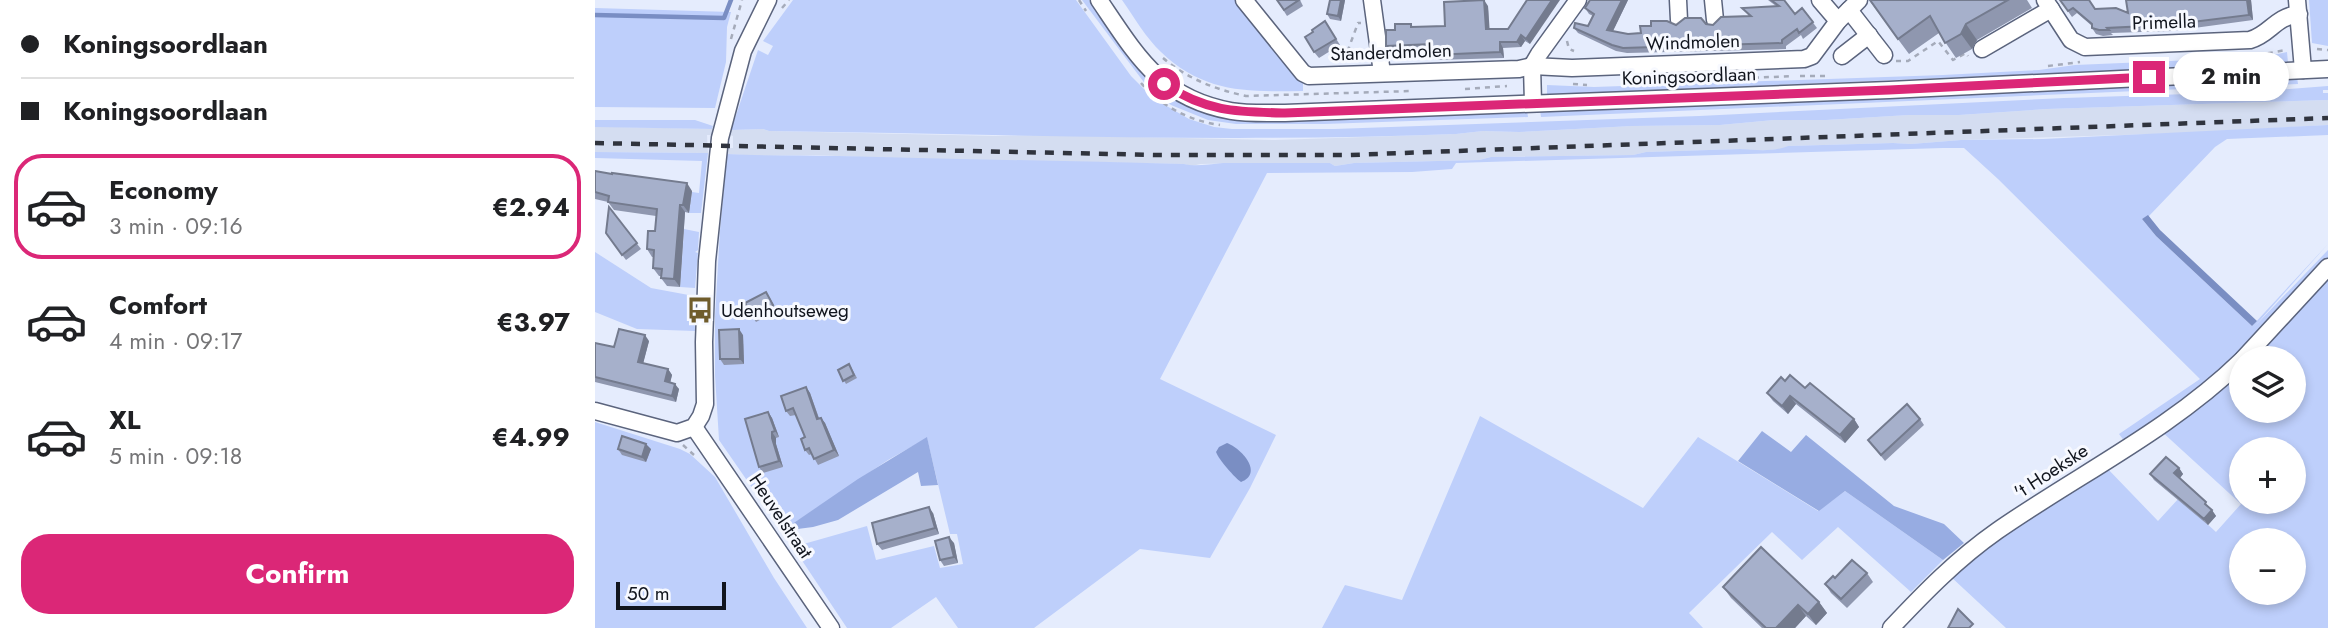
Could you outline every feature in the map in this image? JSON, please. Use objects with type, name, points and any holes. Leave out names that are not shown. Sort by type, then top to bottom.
[{"type":"street","points":[[595,411],[677,433],[694,427],[701,416],[705,404],[707,261],[716,165],[725,112],[743,51],[768,0]]},
{"type":"street","name":"Koningsoordlaan","points":[[1099,0],[1141,60],[1164,84],[1185,97],[1234,112],[1285,113],[1889,90],[2328,69]]},
{"type":"street","name":"Standerdmolen","points":[[1244,0],[1308,76],[1520,69],[1532,66]]},
{"type":"street","points":[[1372,0],[1382,74]]},
{"type":"street","points":[[1534,103],[1532,66],[1578,0]]},
{"type":"street","points":[[1678,0],[1679,20]]},
{"type":"street","points":[[1713,0],[1715,20]]},
{"type":"street","points":[[1821,0],[1849,10],[1884,55]]},
{"type":"street","points":[[1982,49],[2048,4]]},
{"type":"street","name":"Primella","points":[[2048,4],[2071,40],[2085,47],[2250,40],[2257,38],[2298,7]]},
{"type":"street","points":[[2298,7],[2303,70]]},
{"type":"street","name":"Windmolen","points":[[1532,66],[1571,68],[1804,59],[1812,55],[1849,10]]},
{"type":"street","points":[[1842,56],[1869,35]]},
{"type":"street","name":"'t Hoekske","points":[[2254,346],[2328,267]]},
{"type":"street","name":"'t Hoekske","points":[[1891,628],[1966,554],[2168,421],[2201,397],[2229,371]]},
{"type":"street","name":"Heuvelstraat","points":[[694,427],[831,628]]},
{"type":"path","points":[[1332,75],[1332,65],[1348,50],[1358,23],[1377,24]]},
{"type":"path","points":[[1567,35],[1569,49],[1582,52]]},
{"type":"path","points":[[1884,55],[1903,63],[1938,41],[1953,60],[1966,53],[1969,57],[1982,49]]},
{"type":"path","points":[[2255,55],[2302,48],[2328,50]]},
{"type":"path","points":[[1162,57],[1197,82],[1219,91],[1246,96],[1421,91]]},
{"type":"path","points":[[2048,66],[2087,62]]},
{"type":"path","name":"Koningsoordlaan","points":[[1657,82],[1834,76]]},
{"type":"path","points":[[1567,84],[1591,85]]},
{"type":"path","points":[[1459,90],[1508,86]]},
{"type":"shaded area","points":[[793,0],[1076,0],[1131,76],[1153,98],[1189,119],[1214,127],[1232,129],[1334,129],[1699,116],[2064,98],[2251,92],[2328,86],[2328,90],[2323,90],[2323,93],[2328,93],[2328,100],[1370,137],[1113,137],[731,130],[758,50],[768,55],[773,46],[763,41]]},
{"type":"shaded area","points":[[1082,0],[1089,0],[1135,63],[1152,81],[1191,108],[1215,116],[1243,120],[1527,110],[1528,117],[1324,124],[1236,124],[1208,120],[1171,105],[1146,85]]},
{"type":"shaded area","points":[[1122,0],[1238,0],[1303,82],[1303,91],[1245,90],[1210,83],[1193,76],[1161,52]]},
{"type":"shaded area","points":[[2309,0],[2328,0],[2328,46],[2312,43]]},
{"type":"shaded area","points":[[595,8],[731,12],[727,27],[726,62],[715,108],[595,107]]},
{"type":"shaded area","points":[[2287,52],[2288,63],[1547,95],[1547,85],[1594,87],[1943,75],[2039,70],[2075,65],[2264,57]]},
{"type":"shaded area","points":[[2297,77],[2298,84],[1541,117],[1540,110]]},
{"type":"shaded area","points":[[2328,100],[2328,125],[1911,144],[1788,146],[1755,151],[1740,149],[1646,152],[1633,155],[1491,157],[1479,160],[1354,163],[1335,166],[1330,163],[1192,166],[727,154],[728,148],[733,148],[731,130],[1275,140]]},
{"type":"shaded area","points":[[595,120],[695,120],[713,126],[712,129],[595,127]]},
{"type":"shaded area","points":[[2328,125],[2328,135],[2227,139],[2215,147],[2149,216],[2142,219],[2156,236],[2252,326],[2328,244],[2254,327],[2328,250],[2328,258],[2246,346],[2229,346],[2229,364],[2218,376],[2125,442],[2119,434],[2200,379],[1964,148],[1456,163],[1452,169],[1412,172],[1267,173],[1160,379],[1276,435],[1250,488],[1210,558],[1140,549],[1034,628],[958,628],[936,597],[891,628],[847,628],[793,547],[867,526],[876,560],[934,546],[940,568],[963,564],[957,534],[950,534],[927,438],[888,460],[782,531],[719,440],[715,317],[727,154],[1193,165],[1330,163],[1335,166],[1354,163],[1479,160],[1491,157],[1633,155],[1646,152],[1764,150],[1788,146],[2043,139]]},
{"type":"shaded area","points":[[595,127],[712,129],[712,135],[707,135],[708,153],[595,152]]},
{"type":"shaded area","points":[[595,152],[708,153],[701,213],[689,213],[692,192],[699,193],[702,161],[595,158]]},
{"type":"shaded area","points":[[2148,215],[2160,230],[2257,321],[2252,326],[2156,236],[2142,219]]},
{"type":"shaded area","points":[[684,229],[699,232],[698,250],[695,252],[698,253],[695,288],[680,287]]},
{"type":"shaded area","points":[[595,252],[651,288],[694,296],[695,331],[637,329],[595,312]]},
{"type":"shaded area","points":[[2328,275],[2328,628],[2006,628],[1950,576],[1972,555],[2105,466],[2158,521],[2179,498],[2216,532],[2232,514],[2306,514],[2306,437],[2229,437],[2229,493],[2160,430],[2229,381],[2229,423],[2306,423],[2306,346],[2264,346]]},
{"type":"shaded area","points":[[1480,416],[1643,508],[1698,437],[1818,511],[1845,491],[1943,560],[1911,592],[1838,527],[1802,560],[1772,532],[1689,613],[1703,628],[1322,628],[1345,585],[1402,600]]},
{"type":"shaded area","points":[[595,422],[680,449],[690,454],[715,477],[774,578],[807,628],[595,628]]},
{"type":"shaded area","points":[[1762,431],[1791,452],[1806,435],[1894,506],[1944,524],[1964,543],[1943,560],[1845,491],[1819,511],[1738,461]]},
{"type":"shaded area","points":[[927,437],[938,485],[921,486],[918,472],[838,520],[782,531],[858,479]]},
{"type":"shaded area","points":[[1227,443],[1248,461],[1250,473],[1248,478],[1241,482],[1216,452]]},
{"type":"building","points":[[1277,0],[1299,0],[1284,10]]},
{"type":"building","points":[[1330,0],[1341,0],[1338,16],[1327,14]]},
{"type":"building","points":[[1484,0],[1486,29],[1508,29],[1527,0],[1552,0],[1526,39],[1521,35],[1517,42],[1500,42],[1500,52],[1432,55],[1432,44],[1386,46],[1386,30],[1395,30],[1395,24],[1411,24],[1411,27],[1445,26],[1444,2]]},
{"type":"building","points":[[1590,0],[1622,0],[1607,30],[1628,34],[1641,33],[1640,26],[1651,26],[1651,21],[1667,21],[1676,25],[1685,18],[1701,18],[1706,24],[1713,25],[1721,17],[1751,16],[1742,8],[1779,6],[1771,0],[1784,0],[1795,14],[1802,8],[1813,22],[1799,33],[1797,29],[1782,40],[1782,43],[1623,48],[1574,28],[1575,23],[1588,26],[1594,14],[1585,8]]},
{"type":"building","points":[[1870,0],[2008,0],[1966,24],[1961,34],[1945,43],[1930,16],[1898,39]]},
{"type":"building","points":[[2060,0],[2089,0],[2095,9],[2116,8],[2128,13],[2126,0],[2247,0],[2249,15],[2099,30],[2092,28],[2092,24],[2073,8],[2068,11]]},
{"type":"building","points":[[1325,21],[1336,39],[1314,52],[1305,37]]},
{"type":"building","points":[[595,171],[687,183],[683,205],[680,205],[674,279],[661,278],[662,269],[653,268],[654,250],[647,249],[648,231],[655,231],[657,209],[608,202],[609,196],[595,192]]},
{"type":"building","points":[[609,207],[637,243],[622,255],[606,233]]},
{"type":"building","points":[[766,292],[773,305],[752,316],[745,303]]},
{"type":"building","points":[[619,329],[645,335],[638,362],[668,369],[665,381],[675,384],[672,396],[595,377],[595,343],[614,347]]},
{"type":"building","points":[[739,329],[740,359],[720,359],[719,330]]},
{"type":"building","points":[[849,364],[854,375],[843,381],[838,370]]},
{"type":"building","points":[[1790,375],[1805,388],[1810,383],[1854,419],[1840,435],[1790,396],[1782,406],[1767,393],[1781,377],[1785,381]]},
{"type":"building","points":[[806,387],[817,419],[821,418],[834,450],[814,459],[809,448],[805,450],[801,439],[805,437],[793,408],[786,411],[781,396]]},
{"type":"building","points":[[1907,404],[1920,419],[1881,455],[1868,440]]},
{"type":"building","points":[[768,412],[775,431],[772,432],[772,438],[779,461],[759,467],[745,419]]},
{"type":"building","points":[[622,436],[646,444],[642,457],[618,449]]},
{"type":"building","points":[[2166,457],[2179,468],[2174,473],[2212,510],[2204,519],[2150,474]]},
{"type":"building","points":[[929,507],[935,528],[877,544],[872,523]]},
{"type":"building","points":[[949,537],[954,557],[940,560],[935,541]]},
{"type":"building","points":[[1761,547],[1819,602],[1808,614],[1798,605],[1776,628],[1766,628],[1723,587]]},
{"type":"building","points":[[1852,560],[1867,573],[1841,599],[1825,584],[1833,576],[1835,578]]},
{"type":"building","points":[[1958,609],[1973,624],[1969,628],[1948,628]]},
{"type":"waterway","points":[[595,15],[724,18],[731,0]]},
{"type":"railway","points":[[595,143],[1158,155],[1350,155],[2328,118]]},
{"type":"place","name":"Udenhoutseweg","points":[[700,310]]},
{"type":"route","points":[[1164,84],[1185,97],[1234,112],[1285,113],[1889,90],[2149,77]]}]
